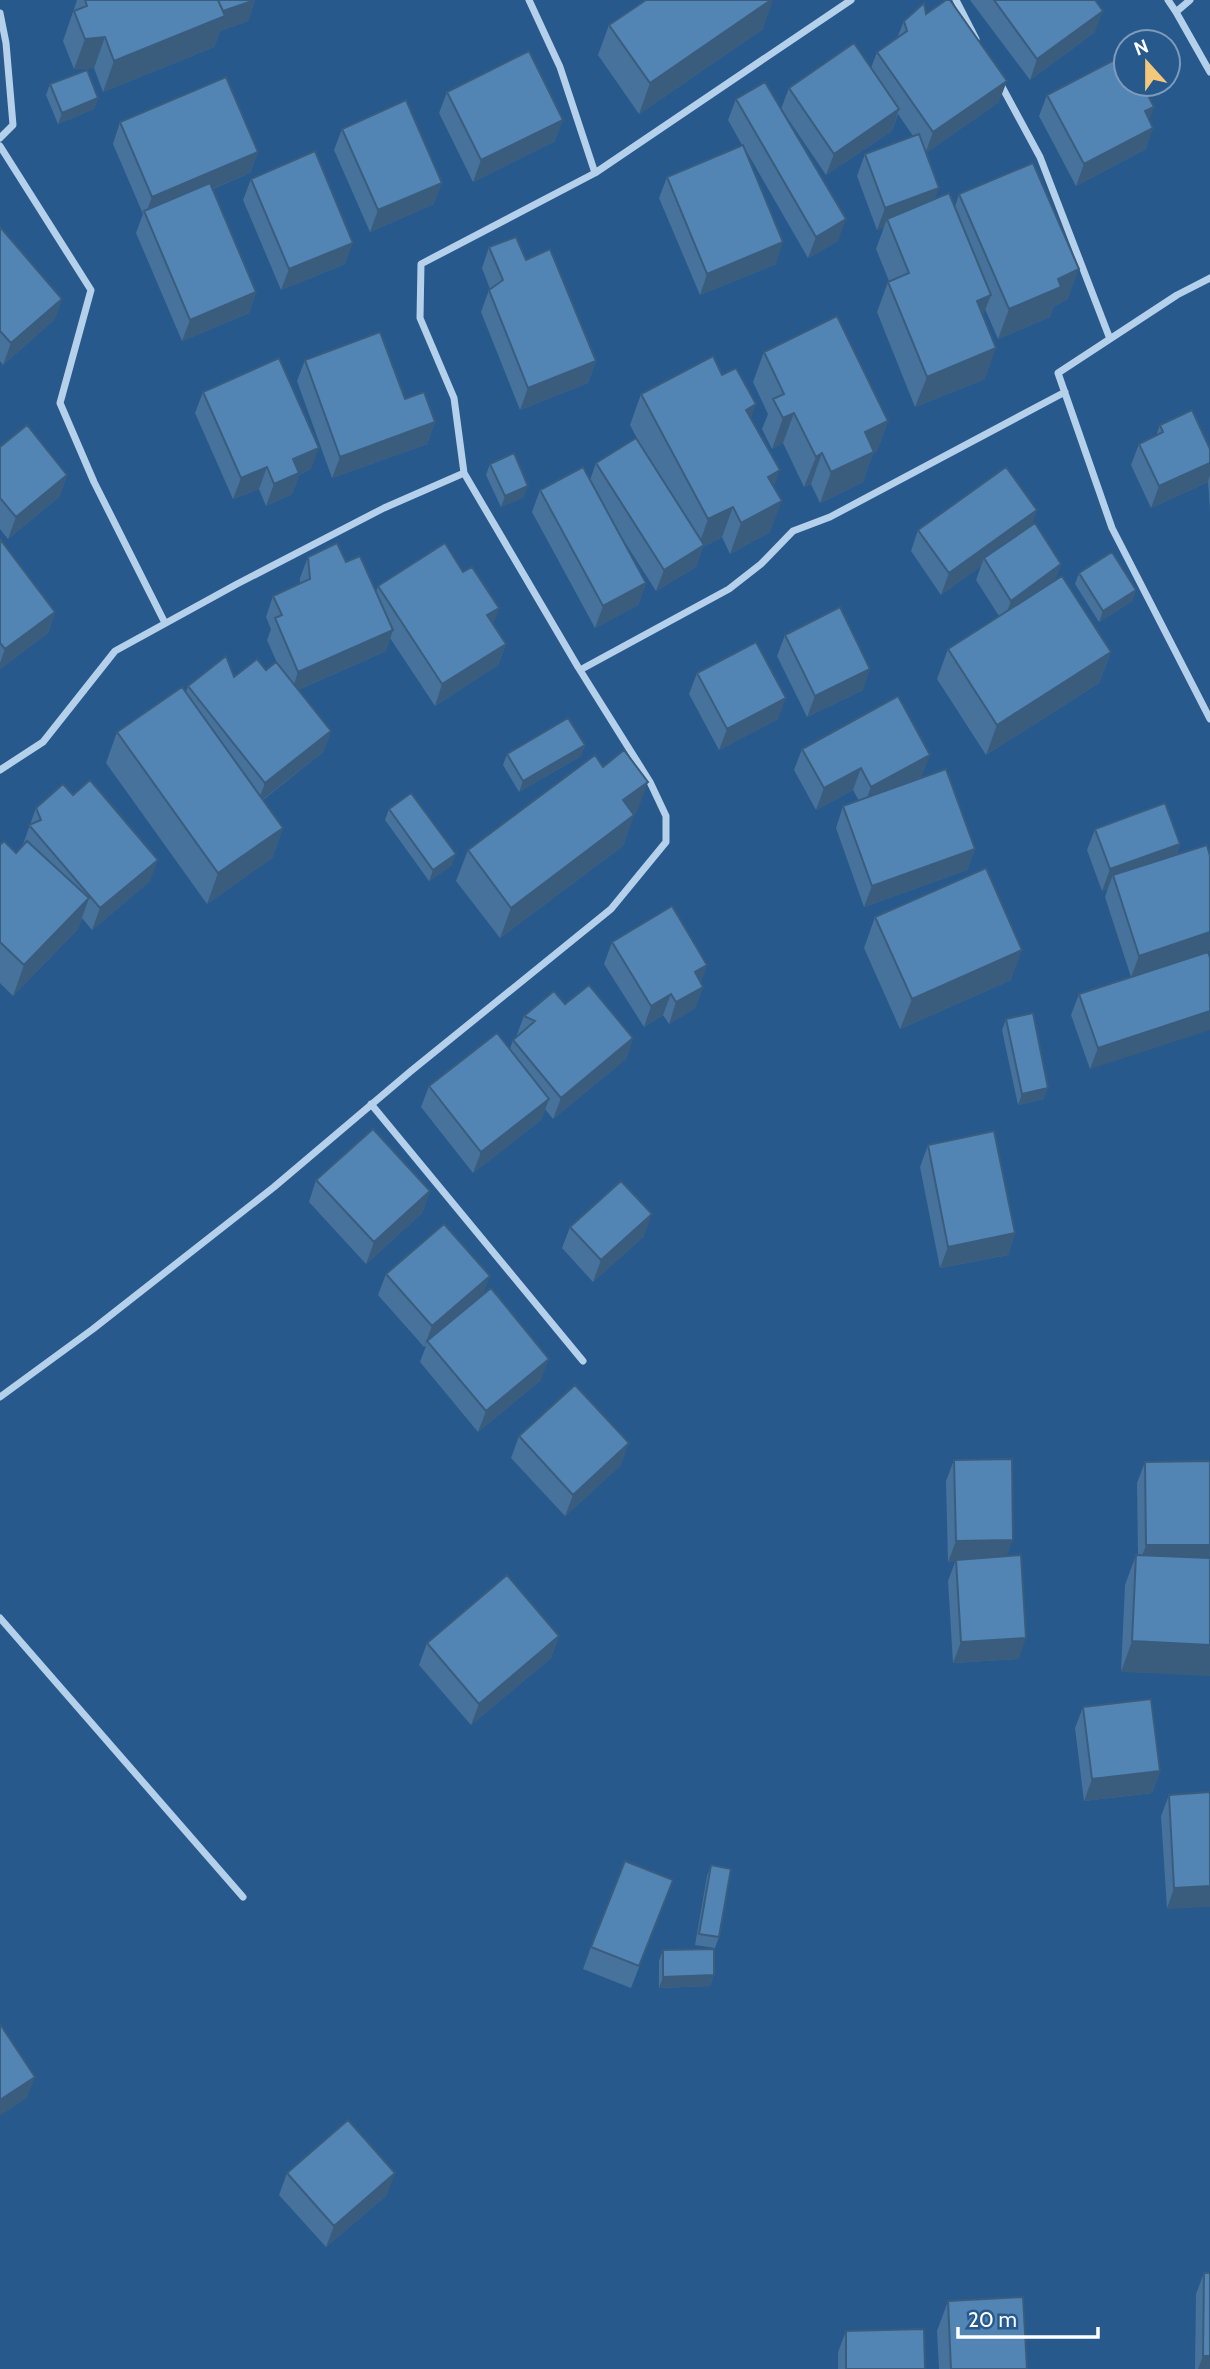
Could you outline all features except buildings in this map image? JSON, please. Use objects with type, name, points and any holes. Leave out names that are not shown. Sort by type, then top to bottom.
[{"type":"street","points":[[529,0],[560,67],[595,173]]},
{"type":"street","points":[[0,1397],[93,1329],[274,1187],[371,1104],[611,909],[666,842],[666,816],[650,782],[580,670],[464,473],[454,398],[420,318],[421,264],[595,173],[850,0]]},
{"type":"street","points":[[956,0],[982,48]]},
{"type":"street","points":[[1168,0],[1210,72]]},
{"type":"street","points":[[1175,12],[1190,0]]},
{"type":"street","points":[[0,13],[6,43],[13,125],[0,138]]},
{"type":"street","points":[[995,73],[1040,157],[1110,339]]},
{"type":"street","points":[[0,146],[91,290],[60,403],[94,482],[165,623]]},
{"type":"street","points":[[1210,278],[1177,295],[1058,373],[1112,528],[1210,719]]},
{"type":"street","points":[[580,670],[729,589],[761,564],[793,531],[830,517],[1065,392]]},
{"type":"street","points":[[0,770],[43,742],[115,651],[384,508],[464,473]]},
{"type":"street","points":[[371,1104],[583,1361]]},
{"type":"street","points":[[0,1618],[243,1896]]}]
